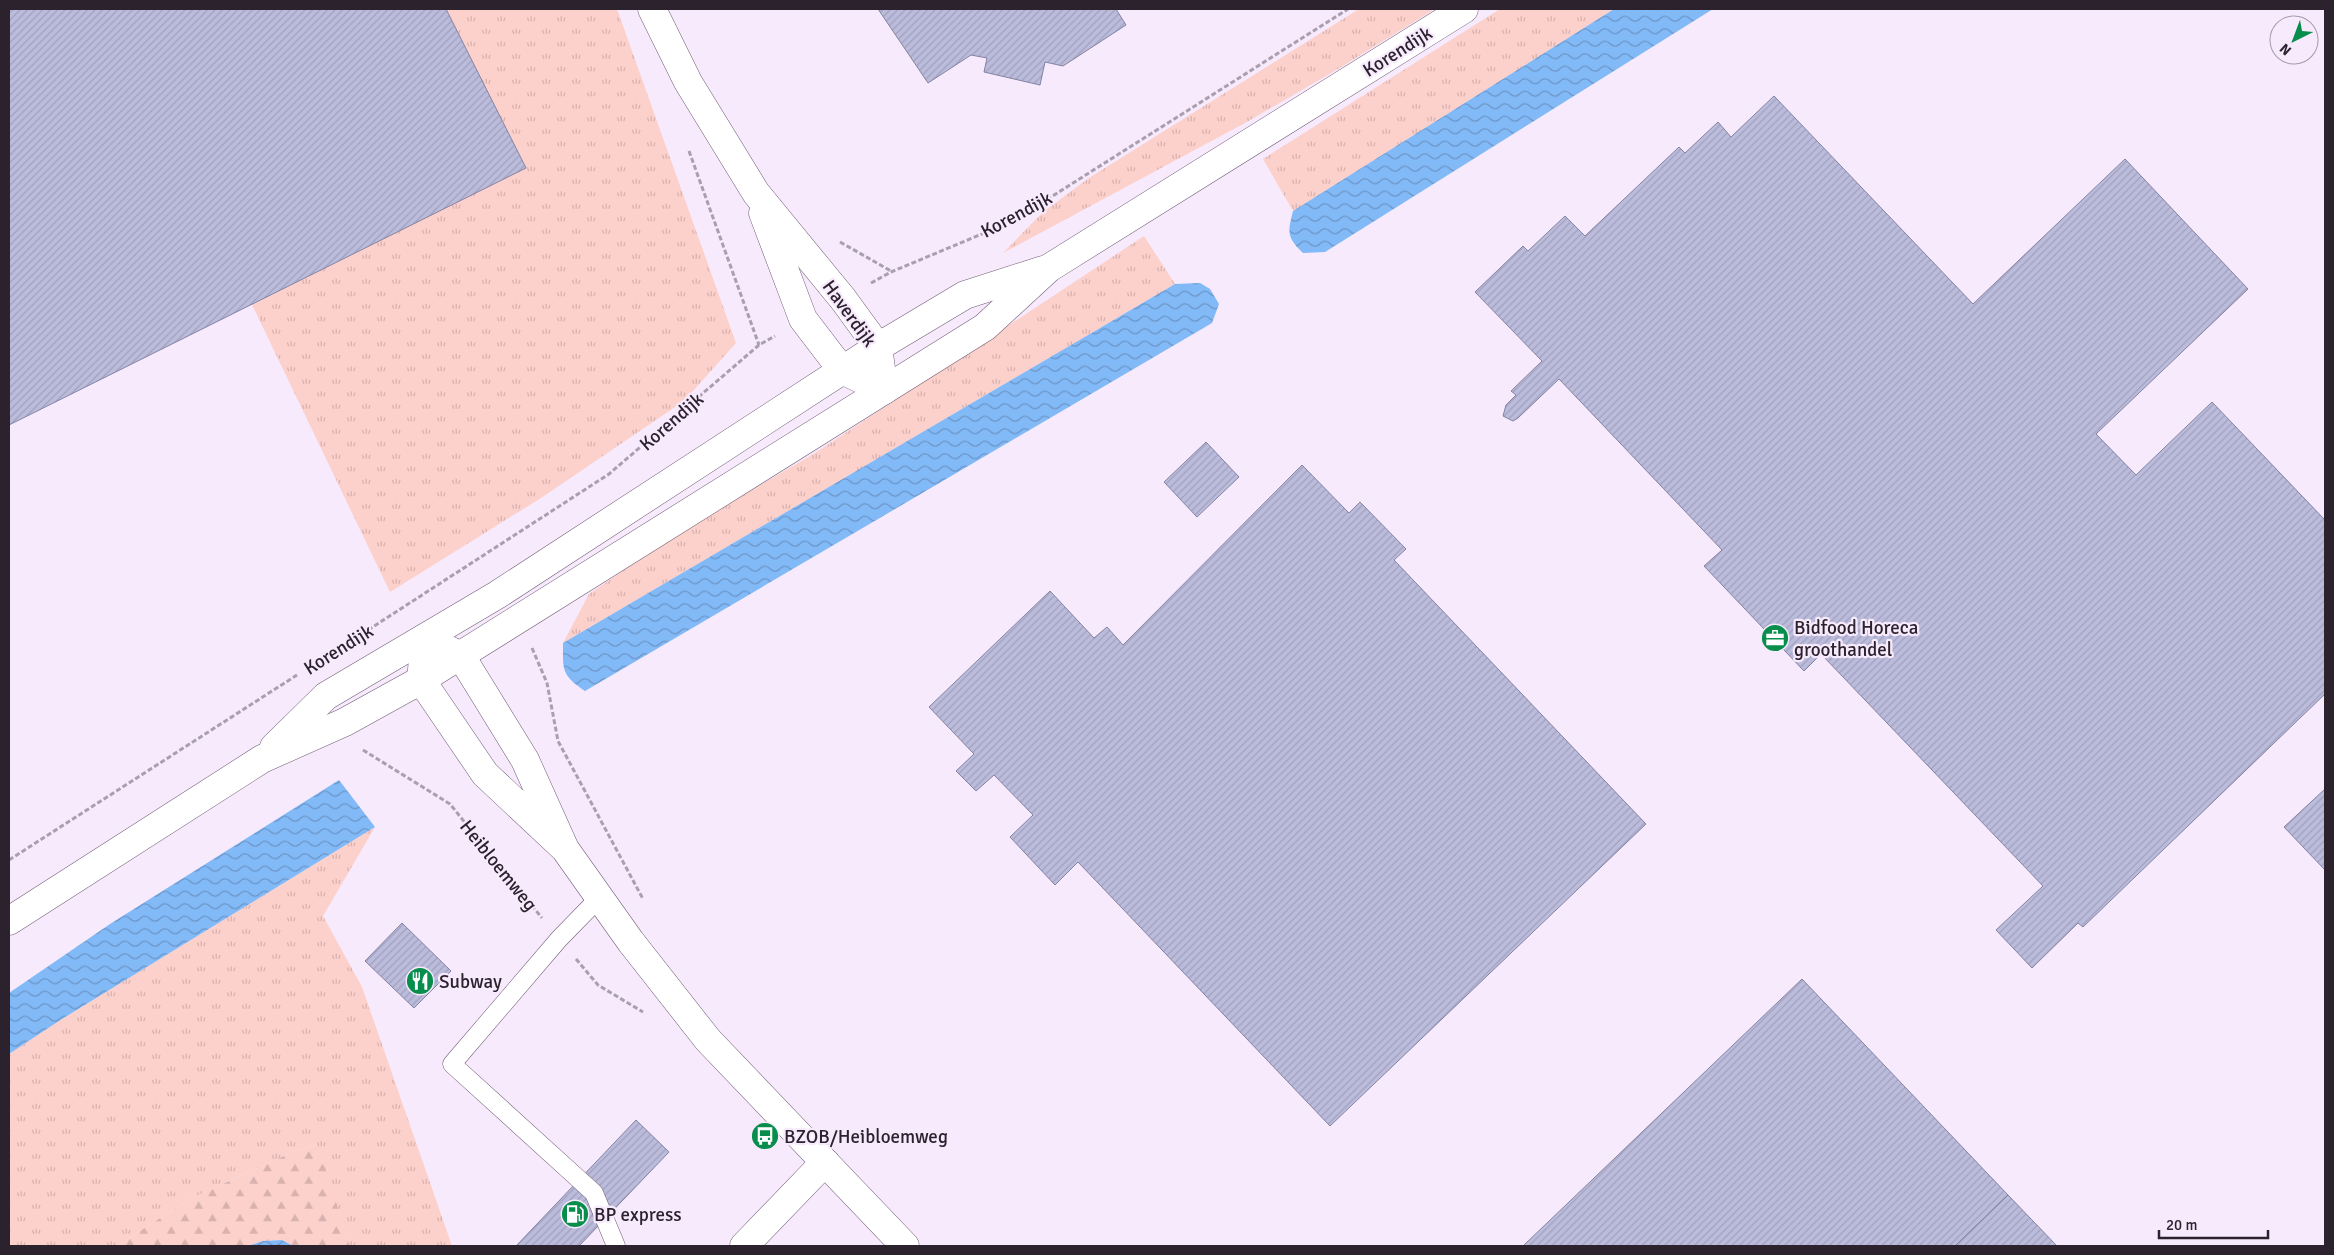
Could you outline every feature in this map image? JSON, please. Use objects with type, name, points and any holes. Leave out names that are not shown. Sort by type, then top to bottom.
[{"type":"street","name":"Haverdijk","points":[[652,9],[688,82],[756,193],[843,300],[878,347],[884,390]]},
{"type":"street","name":"Korendijk","points":[[9,921],[262,759],[345,722],[461,656],[985,327],[1049,268],[1464,9]]},
{"type":"street","name":"Haverdijk","points":[[756,193],[803,319],[842,370],[884,390]]},
{"type":"street","name":"Korendijk","points":[[262,759],[326,696],[497,595],[878,347],[964,295],[1049,268]]},
{"type":"street","points":[[565,849],[485,774],[421,680],[425,638],[461,656],[525,760],[565,849],[630,942],[708,1040],[905,1246]]},
{"type":"street","points":[[744,1246],[826,1162]]},
{"type":"lane","points":[[599,898],[559,939],[452,1064],[594,1192],[616,1246]]},
{"type":"path","name":"Korendijk","points":[[843,300],[891,272],[1013,221],[1348,9]]},
{"type":"path","points":[[686,143],[759,345]]},
{"type":"path","name":"Korendijk","points":[[364,633],[609,474],[759,345],[803,319]]},
{"type":"path","points":[[515,622],[532,649],[547,683],[558,741],[647,906]]},
{"type":"path","name":"Korendijk","points":[[9,860],[308,668],[326,696]]},
{"type":"path","name":"Heibloemweg","points":[[345,722],[364,751],[450,804],[598,985],[648,1016]]},
{"type":"green space","points":[[110,9],[617,9],[736,343],[684,401],[541,498],[390,592]]},
{"type":"green space","points":[[1359,9],[1435,9],[1333,72],[1245,123],[1003,253],[1043,212],[1089,178]]},
{"type":"green space","points":[[1500,9],[1614,9],[1293,211],[1263,159]]},
{"type":"green space","points":[[1144,236],[1175,284],[563,643],[589,594],[678,533],[815,453]]},
{"type":"green space","points":[[375,827],[323,916],[362,987],[452,1246],[350,1246],[317,1145],[297,1150],[188,1200],[117,1246],[9,1246],[9,1054],[62,1019]]},
{"type":"green space","points":[[318,1145],[350,1246],[293,1246],[282,1240],[263,1241],[248,1246],[117,1246],[188,1200],[297,1150]]},
{"type":"water","points":[[1614,9],[1713,9],[1325,252],[1303,253],[1294,243],[1289,229],[1293,211]]},
{"type":"water","points":[[1200,283],[1210,289],[1219,304],[1212,323],[585,691],[567,676],[563,660],[563,643],[1175,284]]},
{"type":"water","points":[[339,780],[375,827],[62,1019],[9,1054],[9,993],[110,924]]},
{"type":"water","points":[[282,1240],[293,1246],[248,1246],[263,1241]]},
{"type":"building","points":[[9,9],[446,9],[526,168],[9,425]]},
{"type":"building","points":[[878,9],[1116,9],[1126,25],[1063,66],[1045,62],[1040,85],[984,72],[987,58],[971,55],[928,83]]},
{"type":"building","points":[[1774,96],[1973,304],[2125,159],[2248,289],[2096,434],[2136,475],[2212,402],[2325,520],[2325,694],[2083,927],[2078,923],[2032,968],[1996,930],[2043,886],[1821,654],[1804,671],[1704,566],[1722,550],[1559,379],[1518,418],[1513,421],[1503,416],[1506,405],[1516,395],[1511,391],[1542,361],[1475,292],[1523,246],[1528,251],[1565,216],[1585,236],[1679,147],[1685,153],[1718,122],[1731,137]]},
{"type":"building","points":[[1206,442],[1239,477],[1197,517],[1164,482]]},
{"type":"building","points":[[1302,465],[1349,513],[1360,502],[1406,549],[1394,560],[1646,824],[1330,1126],[1078,862],[1055,885],[1010,837],[1033,815],[994,775],[976,791],[956,771],[974,754],[929,707],[1050,591],[1094,638],[1107,627],[1123,645]]},
{"type":"building","points":[[2325,789],[2325,870],[2284,827]]},
{"type":"building","points":[[402,923],[451,971],[414,1008],[365,961]]},
{"type":"building","points":[[1802,979],[2008,1195],[1955,1246],[1523,1246]]},
{"type":"building","points":[[636,1120],[669,1152],[579,1246],[516,1246]]},
{"type":"building","points":[[2008,1195],[2057,1246],[1955,1246]]},
{"type":"place","name":"Bidfood Horeca groothandel","points":[[1775,638]]},
{"type":"place","name":"Subway","points":[[420,981]]},
{"type":"place","name":"BZOB/Heibloemweg","points":[[765,1136]]},
{"type":"place","name":"BP express","points":[[575,1214]]}]
